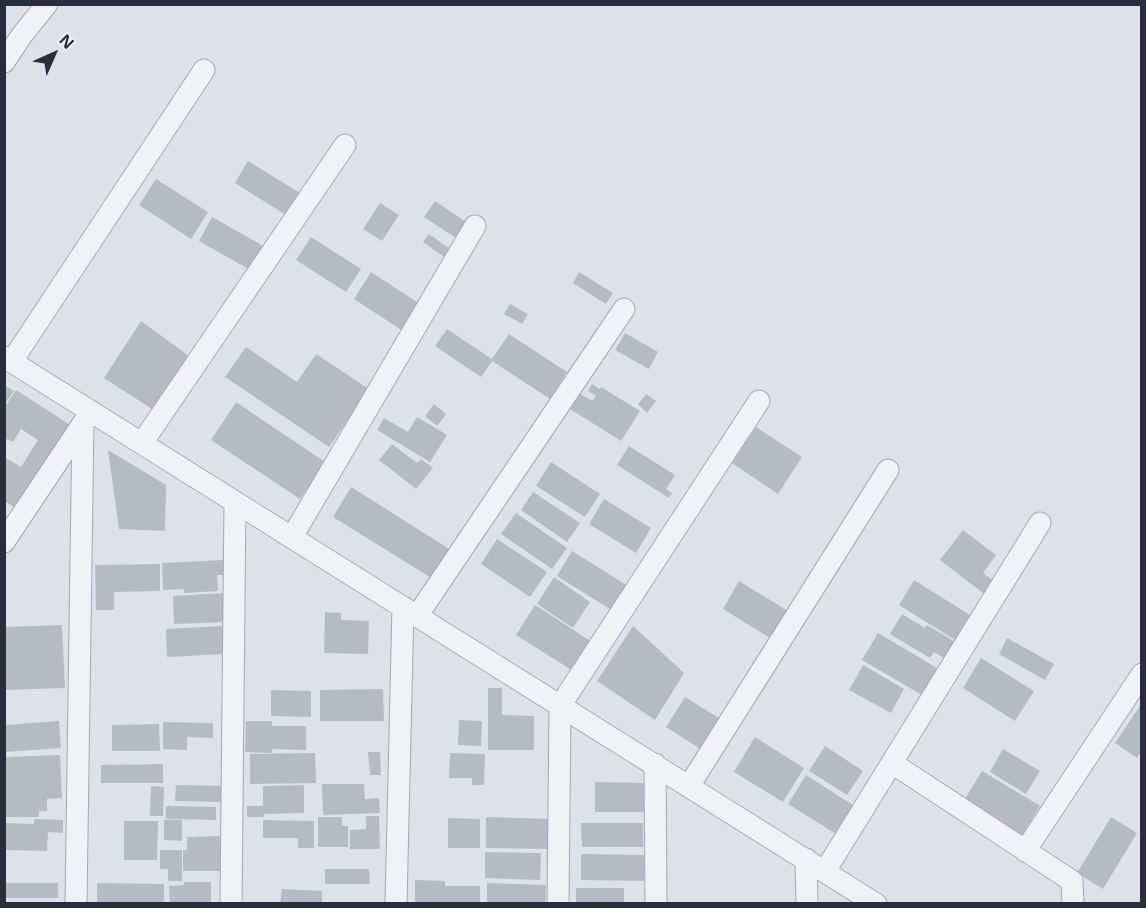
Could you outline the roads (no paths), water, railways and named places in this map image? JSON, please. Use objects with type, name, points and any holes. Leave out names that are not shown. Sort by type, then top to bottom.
[{"type":"street","points":[[4,62],[47,4]]},
{"type":"street","points":[[204,70],[8,359],[87,417],[142,443],[876,903]]},
{"type":"street","points":[[142,443],[345,145]]},
{"type":"street","points":[[292,537],[475,226]]},
{"type":"street","points":[[396,903],[410,611],[624,309]]},
{"type":"street","points":[[558,903],[560,706],[759,401]]},
{"type":"street","points":[[4,542],[87,417]]},
{"type":"street","points":[[76,903],[87,417]]},
{"type":"street","points":[[689,786],[888,470]]},
{"type":"street","points":[[231,903],[235,502]]},
{"type":"street","points":[[825,872],[1040,523]]},
{"type":"street","points":[[1026,851],[1142,674]]},
{"type":"street","points":[[892,763],[1072,881],[1073,903]]},
{"type":"street","points":[[655,764],[656,903]]},
{"type":"street","points":[[806,859],[807,903]]}]
